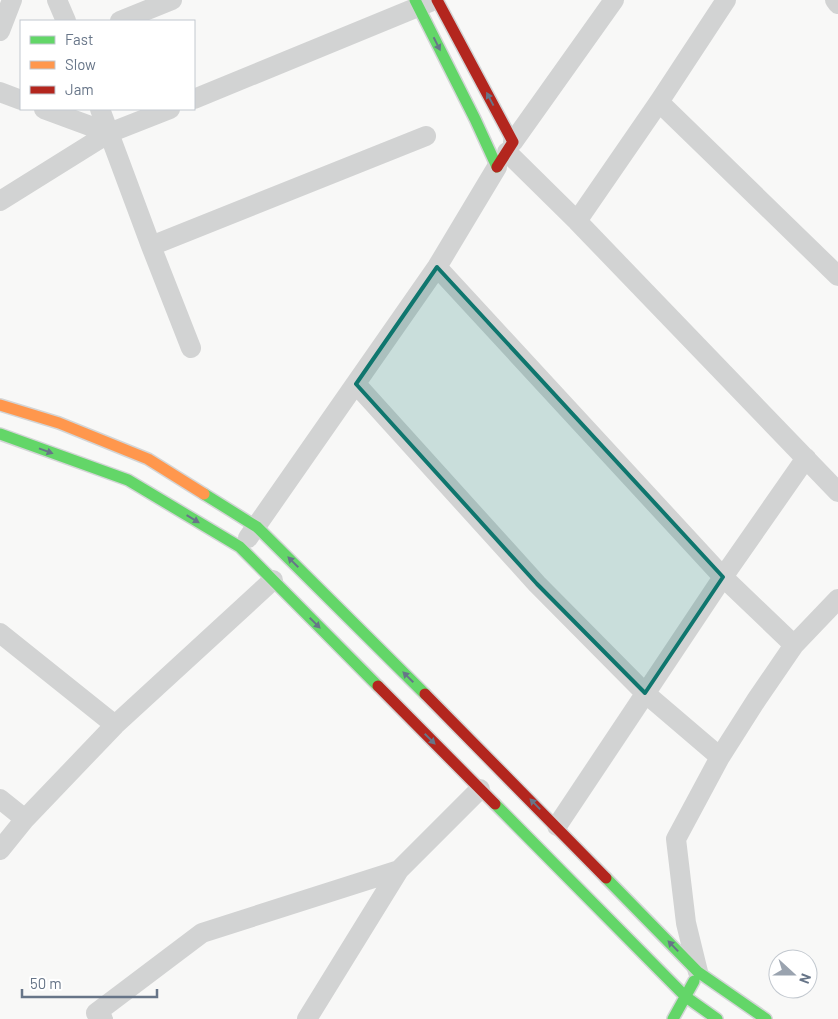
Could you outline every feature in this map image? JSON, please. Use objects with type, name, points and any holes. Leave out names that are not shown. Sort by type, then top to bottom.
[{"type":"main road","points":[[426,2],[475,119],[506,154]]},
{"type":"main road","points":[[426,2],[506,154]]},
{"type":"main road","points":[[0,406],[59,424],[148,460],[257,526],[557,826],[705,991],[717,1019]]},
{"type":"main road","points":[[0,434],[128,480],[240,547],[686,997]]},
{"type":"main road","points":[[686,997],[705,991]]},
{"type":"main road","points":[[694,1019],[705,991]]},
{"type":"main road","points":[[673,1019],[686,997],[705,991],[766,1019]]},
{"type":"street","points":[[0,31],[12,0]]},
{"type":"street","points":[[57,0],[66,20]]},
{"type":"street","points":[[122,20],[172,0]]},
{"type":"street","points":[[240,547],[257,526],[437,267],[506,154],[614,0]]},
{"type":"street","points":[[577,221],[660,102],[726,0]]},
{"type":"street","points":[[835,0],[838,4]]},
{"type":"street","points":[[195,99],[426,2]]},
{"type":"street","points":[[0,92],[20,100]]},
{"type":"street","points":[[660,102],[838,276]]},
{"type":"street","points":[[47,110],[109,133]]},
{"type":"street","points":[[100,110],[191,348]]},
{"type":"street","points":[[0,201],[109,133],[167,110]]},
{"type":"street","points":[[151,246],[426,136]]},
{"type":"street","points":[[506,154],[577,221],[838,492]]},
{"type":"street","points":[[437,267],[723,577],[794,645]]},
{"type":"street","points":[[356,384],[421,453],[537,584],[645,693],[720,757]]},
{"type":"street","points":[[557,826],[723,577],[806,458]]},
{"type":"street","points":[[0,850],[24,819],[115,725],[273,580]]},
{"type":"street","points":[[705,991],[686,923],[676,839],[720,757],[794,645],[838,599]]},
{"type":"street","points":[[0,633],[115,725]]},
{"type":"street","points":[[307,1019],[399,870],[480,789]]},
{"type":"street","points":[[0,799],[24,819]]},
{"type":"street","points":[[103,1019],[96,1013],[202,933],[399,870]]},
{"type":"highlighted area","points":[[437,267],[723,577],[645,693],[537,584],[356,384]]},
{"type":"traffic: fast","points":[[415,0],[497,167]]},
{"type":"traffic: fast","points":[[0,434],[128,480],[240,547],[378,686]]},
{"type":"traffic: fast","points":[[204,494],[257,527],[425,694]]},
{"type":"traffic: fast","points":[[495,804],[686,997],[717,1019]]},
{"type":"traffic: fast","points":[[606,878],[698,972],[766,1019]]},
{"type":"traffic: fast","points":[[673,1019],[694,981]]},
{"type":"traffic: slow","points":[[0,405],[59,423],[148,459],[204,494]]},
{"type":"traffic: jam","points":[[437,0],[513,142],[497,167]]},
{"type":"traffic: jam","points":[[378,686],[495,804]]},
{"type":"traffic: jam","points":[[425,694],[606,878]]}]
